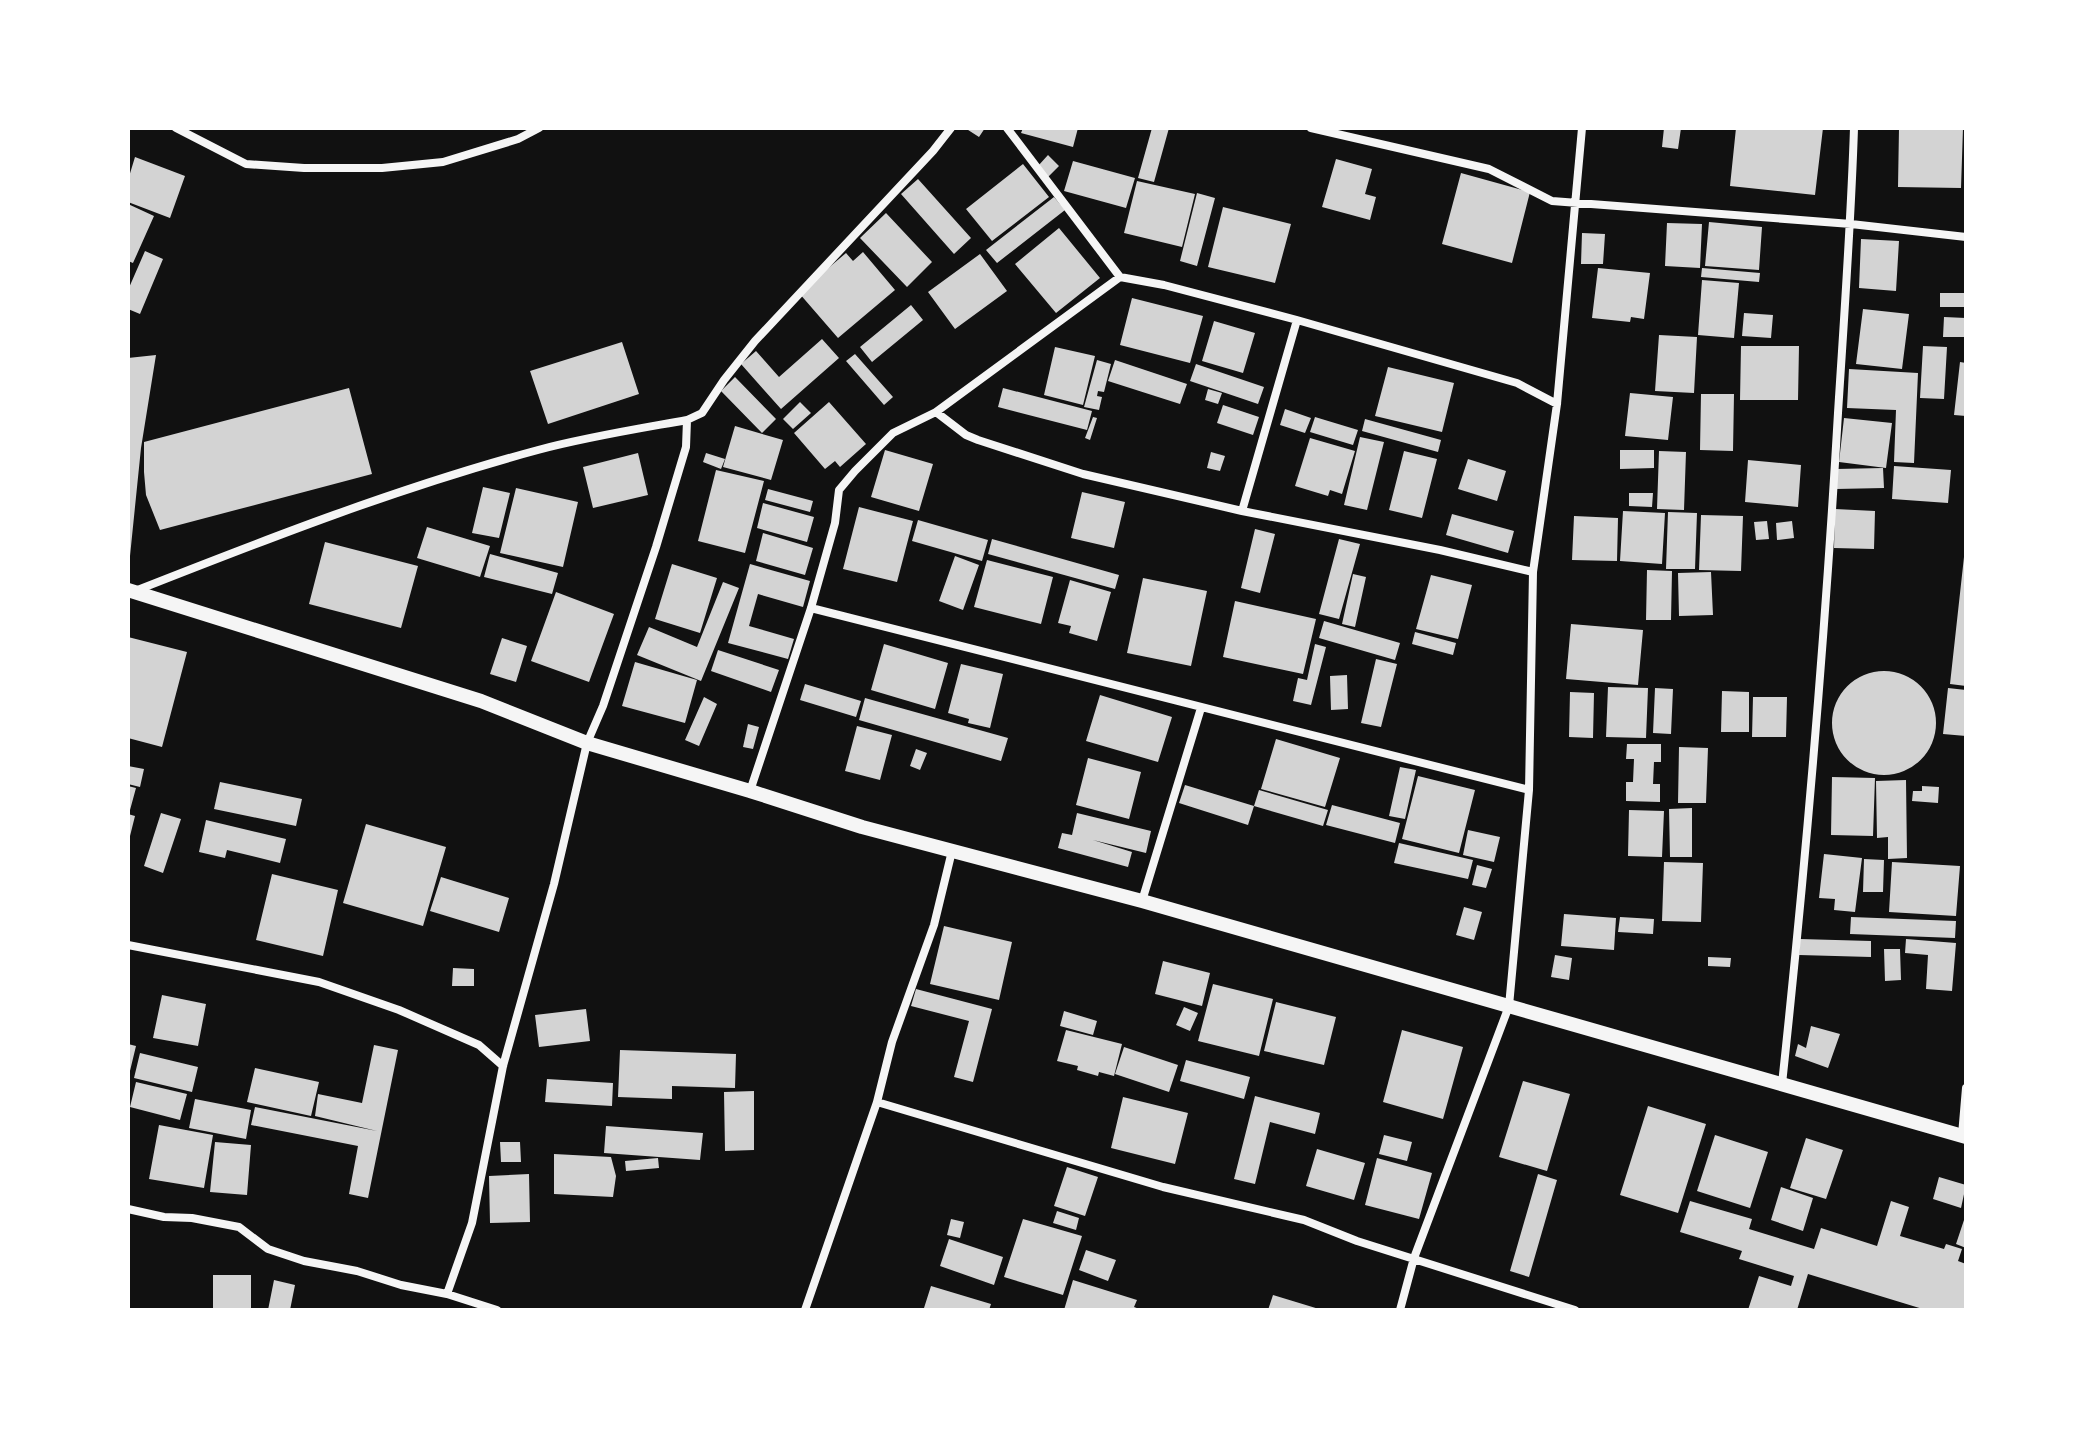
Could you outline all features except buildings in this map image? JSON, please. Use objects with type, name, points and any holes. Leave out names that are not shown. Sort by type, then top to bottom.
[{"type":"street","points":[[176,128],[246,164],[304,168],[382,168],[443,162],[518,139],[539,128]]},
{"type":"street","points":[[131,590],[301,525],[426,483],[540,450],[687,420],[702,413],[755,341],[951,128]]},
{"type":"street","points":[[1007,128],[1120,277],[1164,285],[1297,320],[1517,383],[1557,404]]},
{"type":"street","points":[[1311,128],[1489,169],[1552,201],[1851,224],[1966,237]]},
{"type":"street","points":[[1400,1310],[1414,1258],[1509,1006],[1529,790],[1533,572],[1557,404],[1582,128]]},
{"type":"street","points":[[1782,1084],[1825,629],[1851,224],[1854,128]]},
{"type":"street","points":[[750,791],[811,608],[835,523],[839,490],[893,433],[936,412],[1120,277]]},
{"type":"street","points":[[1242,511],[1297,320]]},
{"type":"street","points":[[936,412],[966,435],[1083,474],[1533,572]]},
{"type":"street","points":[[447,1294],[472,1223],[503,1066],[554,884],[587,743],[603,706],[656,547],[686,447],[687,420]]},
{"type":"street","points":[[131,590],[481,701],[587,743],[862,827],[1142,901],[1964,1136],[1966,1088]]},
{"type":"street","points":[[811,608],[1529,790]]},
{"type":"street","points":[[1142,901],[1201,708]]},
{"type":"street","points":[[805,1310],[877,1102],[892,1042],[934,925],[952,851]]},
{"type":"street","points":[[128,945],[319,982],[399,1010],[479,1045],[503,1066]]},
{"type":"street","points":[[877,1102],[1163,1187],[1304,1220],[1357,1241],[1575,1310]]},
{"type":"street","points":[[128,1209],[239,1227],[268,1249],[304,1261],[357,1271],[497,1310]]}]
